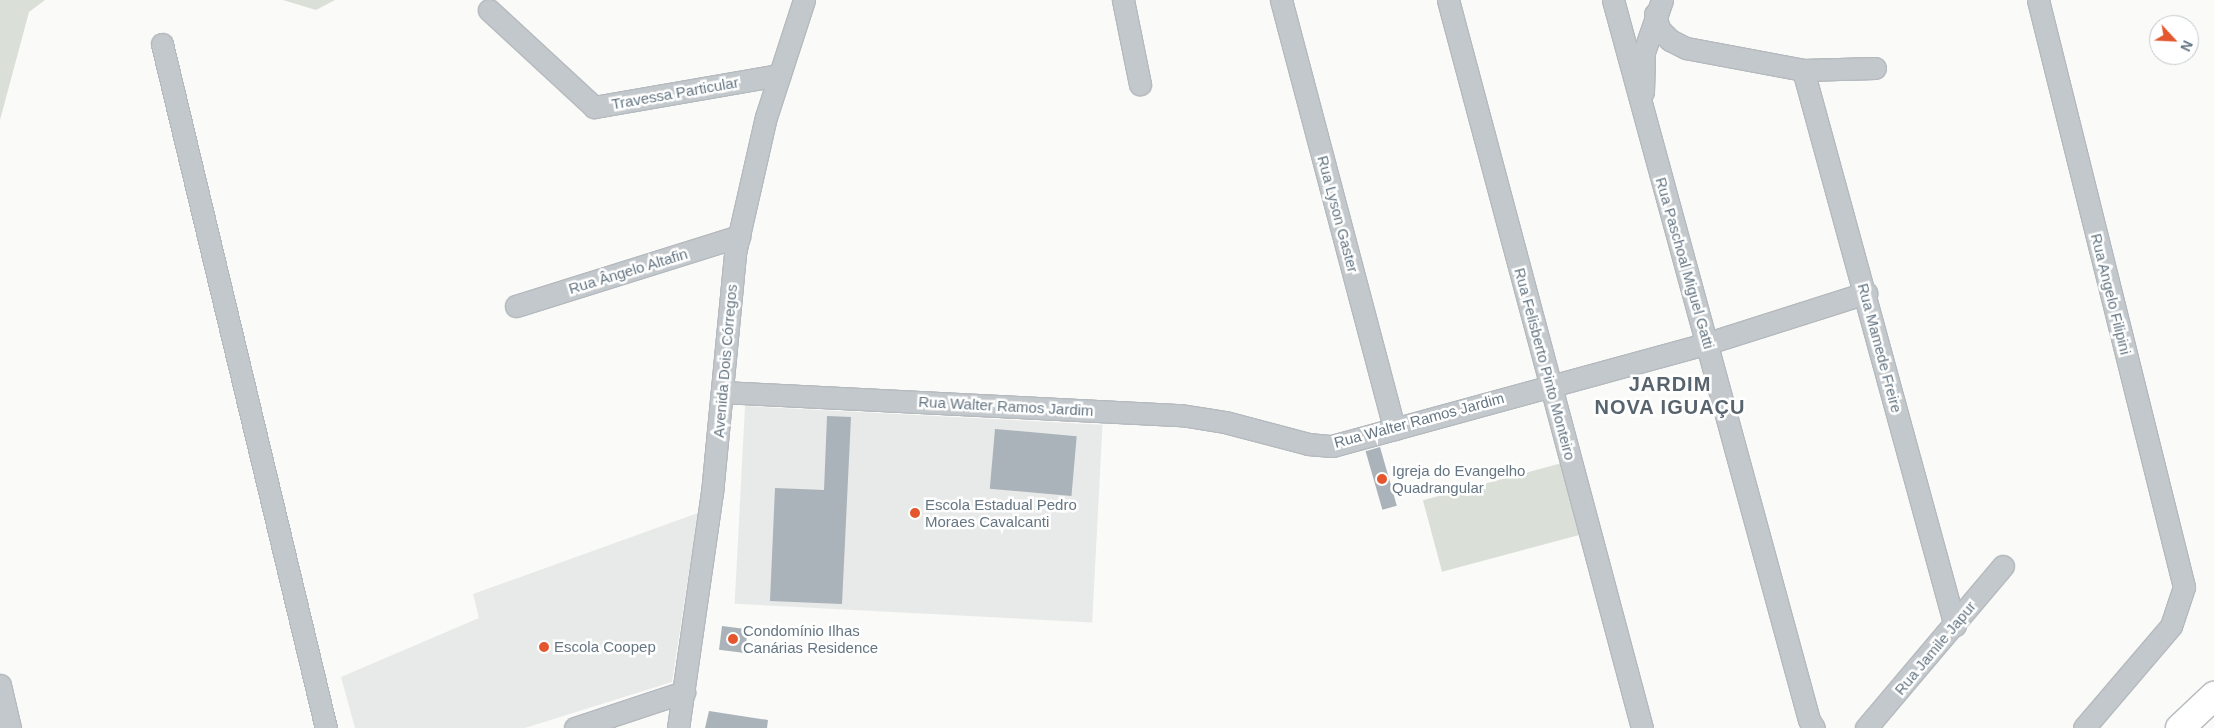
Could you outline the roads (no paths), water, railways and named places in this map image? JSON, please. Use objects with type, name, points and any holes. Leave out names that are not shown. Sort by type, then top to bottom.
[{"type":"main road","points":[[2180,728],[2214,696]]},
{"type":"street","name":"Avenida Dois Córregos","points":[[678,728],[712,493],[739,236],[766,117],[804,0]]},
{"type":"street","points":[[1123,0],[1140,84]]},
{"type":"street","name":"Rua Lyson Gaster","points":[[1281,0],[1394,429]]},
{"type":"street","name":"Rua Felisberto Pinto Monteiro","points":[[1448,0],[1642,728]]},
{"type":"street","name":"Rua Angelo Filipini","points":[[2038,0],[2184,587],[2171,626],[2084,728]]},
{"type":"street","points":[[1659,7],[1659,29],[1670,40],[1686,48],[1803,70],[1875,68]]},
{"type":"street","points":[[1642,117],[1644,52],[1659,7]]},
{"type":"street","points":[[1614,8],[1629,39],[1644,52],[1673,54],[1686,48]]},
{"type":"street","name":"Rua Paschoal Miguel Gatti","points":[[1614,8],[1642,117],[1708,343],[1809,720],[1814,728]]},
{"type":"street","name":"Travessa Particular","points":[[488,10],[594,108],[779,75]]},
{"type":"street","points":[[162,44],[326,728]]},
{"type":"street","name":"Rua Mamede Freire","points":[[1803,70],[1866,292],[1955,626]]},
{"type":"street","name":"Rua Ângelo Altafin","points":[[516,306],[739,236]]},
{"type":"street","name":"Rua Walter Ramos Jardim","points":[[722,392],[1181,415],[1225,422],[1308,444],[1332,446],[1550,384],[1708,343],[1866,292]]},
{"type":"street","name":"Rua Jamile Japur","points":[[1866,728],[1955,626],[2003,566]]},
{"type":"street","points":[[0,685],[10,728]]},
{"type":"street","points":[[575,728],[684,692]]},
{"type":"place","name":"Igreja do Evangelho Quadrangular","points":[[1382,479]]},
{"type":"place","name":"Escola Estadual Pedro Moraes Cavalcanti","points":[[915,513]]},
{"type":"place","name":"Condomínio Ilhas Canárias Residence","points":[[733,639]]},
{"type":"place","name":"Escola Coopep","points":[[544,647]]},
{"type":"district","name":"JARDIM NOVA IGUAÇU","points":[[1670,396]]}]
